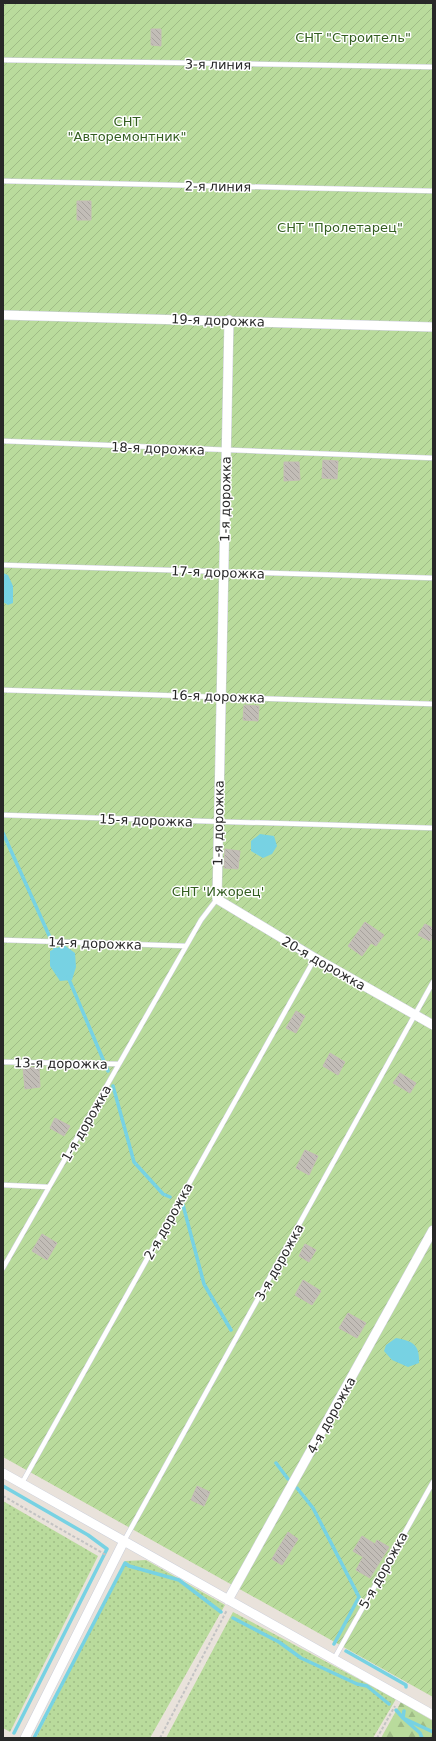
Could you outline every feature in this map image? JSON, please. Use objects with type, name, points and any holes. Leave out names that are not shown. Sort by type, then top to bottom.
[{"type":"street","name":"19-я дорожка","points":[[3,315],[229,320],[433,327]]},
{"type":"street","name":"1-я дорожка","points":[[217,899],[229,320]]},
{"type":"street","name":"20-я дорожка","points":[[217,899],[315,958],[433,1024]]},
{"type":"street","name":"4-я дорожка","points":[[228,1600],[433,1230]]},
{"type":"street","points":[[3,1472],[433,1715]]},
{"type":"street","points":[[25,1738],[124,1541]]},
{"type":"lane","name":"3-я линия","points":[[3,60],[433,67]]},
{"type":"lane","name":"2-я линия","points":[[3,181],[433,191]]},
{"type":"lane","name":"18-я дорожка","points":[[3,441],[433,458]]},
{"type":"lane","name":"17-я дорожка","points":[[3,565],[433,578]]},
{"type":"lane","name":"16-я дорожка","points":[[3,690],[433,704]]},
{"type":"lane","name":"15-я дорожка","points":[[3,815],[218,823],[433,828]]},
{"type":"lane","name":"1-я дорожка","points":[[3,1268],[201,920],[217,899]]},
{"type":"lane","name":"14-я дорожка","points":[[3,940],[186,946]]},
{"type":"lane","name":"2-я дорожка","points":[[22,1483],[315,958]]},
{"type":"lane","name":"3-я дорожка","points":[[124,1541],[433,982]]},
{"type":"lane","name":"13-я дорожка","points":[[3,1062],[119,1064]]},
{"type":"lane","points":[[3,1185],[49,1187]]},
{"type":"lane","name":"5-я дорожка","points":[[334,1659],[433,1482]]},
{"type":"path","points":[[3,1496],[99,1551]]},
{"type":"path","points":[[160,1738],[227,1613]]},
{"type":"path","points":[[377,1738],[401,1696]]},
{"type":"green space","name":"СНТ 'Ижорец'","points":[[3,3],[433,3],[433,1697],[3,1457]]},
{"type":"green space","points":[[3,1501],[98,1556],[10,1732],[3,1728]]},
{"type":"green space","points":[[146,1560],[225,1605],[150,1738],[36,1738],[125,1561]]},
{"type":"green space","points":[[233,1612],[396,1699],[373,1738],[166,1738]]},
{"type":"green space","points":[[401,1702],[433,1721],[433,1738],[381,1738]]},
{"type":"water","points":[[3,573],[8,575],[13,586],[13,603],[8,605],[3,602]]},
{"type":"water","points":[[260,834],[274,836],[277,846],[272,854],[263,858],[251,851],[251,841]]},
{"type":"water","points":[[64,945],[75,953],[76,967],[72,980],[60,981],[50,966],[50,951]]},
{"type":"water","points":[[396,1338],[411,1342],[417,1348],[419,1363],[408,1367],[392,1360],[384,1351],[386,1345]]},
{"type":"building","points":[[151,29],[161,29],[161,46],[151,45]]},
{"type":"building","points":[[77,201],[91,201],[91,220],[77,220]]},
{"type":"building","points":[[323,460],[338,461],[337,479],[322,478]]},
{"type":"building","points":[[284,462],[299,462],[300,480],[284,481]]},
{"type":"building","points":[[244,705],[259,706],[258,721],[243,720]]},
{"type":"building","points":[[225,849],[240,851],[238,869],[224,868]]},
{"type":"building","points":[[365,922],[384,935],[376,946],[371,943],[362,956],[348,946]]},
{"type":"building","points":[[425,924],[433,928],[433,935],[430,941],[418,935]]},
{"type":"building","points":[[296,1011],[305,1016],[296,1033],[286,1028]]},
{"type":"building","points":[[330,1053],[345,1062],[338,1075],[323,1066]]},
{"type":"building","points":[[39,1067],[40,1087],[25,1089],[23,1068]]},
{"type":"building","points":[[400,1073],[416,1083],[410,1093],[393,1083]]},
{"type":"building","points":[[55,1118],[70,1126],[64,1136],[50,1128]]},
{"type":"building","points":[[305,1150],[318,1156],[309,1175],[296,1168]]},
{"type":"building","points":[[42,1234],[57,1243],[47,1260],[32,1251]]},
{"type":"building","points":[[305,1244],[316,1250],[309,1262],[299,1256]]},
{"type":"building","points":[[303,1280],[321,1291],[312,1305],[295,1295]]},
{"type":"building","points":[[348,1313],[366,1323],[357,1338],[339,1328]]},
{"type":"building","points":[[197,1486],[210,1492],[204,1506],[191,1500]]},
{"type":"building","points":[[288,1532],[298,1539],[282,1565],[272,1559]]},
{"type":"building","points":[[362,1536],[375,1544],[377,1540],[389,1547],[370,1578],[356,1570],[363,1557],[353,1551]]},
{"type":"waterway","points":[[3,833],[57,953]]},
{"type":"waterway","points":[[68,977],[108,1071]]},
{"type":"waterway","points":[[113,1086],[134,1162],[163,1194],[170,1197]]},
{"type":"waterway","points":[[183,1205],[204,1284],[231,1330]]},
{"type":"waterway","points":[[276,1463],[288,1479]]},
{"type":"waterway","points":[[3,1486],[88,1535],[107,1549],[14,1733]]},
{"type":"waterway","points":[[297,1488],[313,1508],[359,1597],[334,1644]]},
{"type":"waterway","points":[[34,1738],[125,1563],[129,1566],[179,1580],[221,1612]]},
{"type":"waterway","points":[[233,1618],[279,1642],[301,1658],[357,1684],[367,1686],[389,1704]]},
{"type":"waterway","points":[[346,1651],[406,1685],[406,1687]]},
{"type":"waterway","points":[[396,1710],[403,1718],[433,1732]]},
{"type":"waterway","points":[[404,1711],[403,1718],[420,1733],[422,1738]]},
{"type":"park label","name":"СНТ \"Строитель\"","points":[[353,37]]},
{"type":"park label","name":"СНТ \"Авторемонтник\"","points":[[127,128]]},
{"type":"park label","name":"СНТ \"Пролетарец\"","points":[[340,227]]}]
